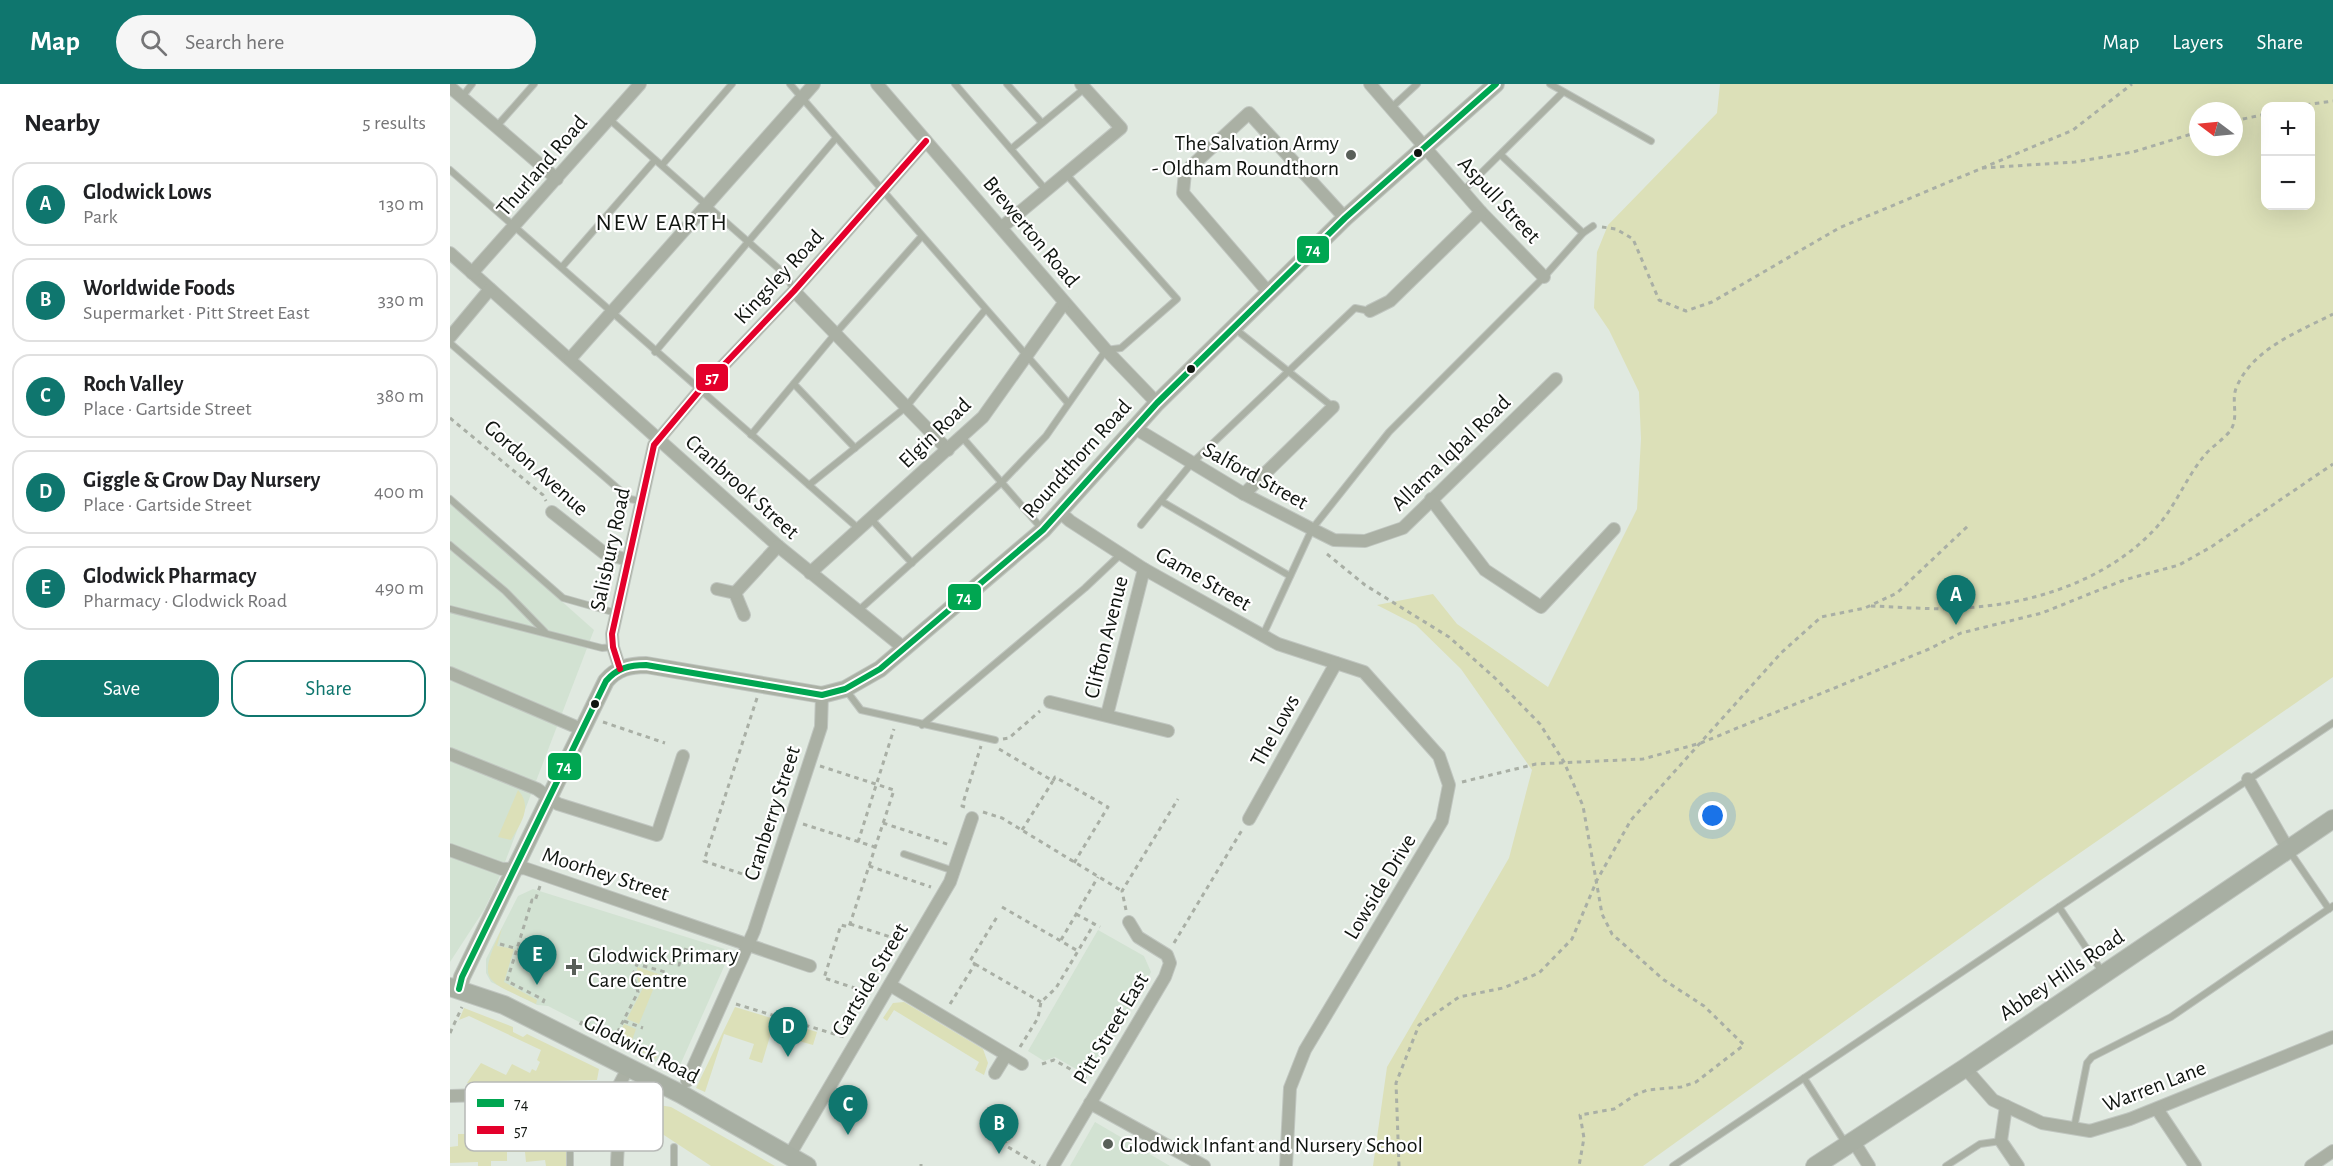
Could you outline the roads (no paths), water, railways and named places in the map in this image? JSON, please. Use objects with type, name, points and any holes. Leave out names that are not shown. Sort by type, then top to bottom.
[{"type":"main road","name":"Abbey Hills Road","points":[[1815,1166],[1965,1068],[2333,819]]},
{"type":"main road","name":"Glodwick Road","points":[[457,993],[504,1005],[657,1082]]},
{"type":"main road","name":"Glodwick Road","points":[[663,1085],[807,1166]]},
{"type":"street","points":[[570,359],[813,84]]},
{"type":"street","name":"Brewerton Road","points":[[877,84],[1002,226],[1064,303],[1156,403]]},
{"type":"street","name":"Aspull Street","points":[[1370,84],[1480,212],[1544,277]]},
{"type":"street","name":"Roundthorn Road","points":[[620,669],[631,665],[646,665],[822,695],[845,689],[880,669],[1062,513],[1133,427],[1156,403],[1345,218],[1496,84]]},
{"type":"street","name":"Thurland Road","points":[[472,273],[557,179],[636,85]]},
{"type":"street","points":[[1002,226],[1121,128],[1083,86]]},
{"type":"street","points":[[450,87],[557,179]]},
{"type":"street","points":[[1269,293],[1183,194],[1185,172],[1249,113],[1345,218]]},
{"type":"street","name":"Kingsley Road","points":[[659,439],[700,390],[794,291],[926,141]]},
{"type":"street","points":[[1370,311],[1390,301],[1480,212]]},
{"type":"street","name":"Cranbrook Street","points":[[450,254],[778,546],[905,649]]},
{"type":"street","points":[[450,337],[490,289]]},
{"type":"street","points":[[794,291],[948,450]]},
{"type":"street","name":"Elgin Road","points":[[810,573],[983,417],[1064,303]]},
{"type":"street","name":"Allama Iqbal Road","points":[[1365,541],[1403,528],[1556,379]]},
{"type":"street","points":[[1244,494],[1333,407]]},
{"type":"street","name":"Salford Street","points":[[1133,427],[1309,534],[1334,540],[1365,541]]},
{"type":"street","name":"Salisbury Road","points":[[620,669],[613,647],[612,634],[640,501],[654,445],[659,439]]},
{"type":"street","points":[[1431,499],[1485,570],[1541,607],[1614,529]]},
{"type":"street","name":"Gordon Avenue","points":[[552,512],[604,553],[628,560]]},
{"type":"street","name":"Game Street","points":[[1062,513],[1070,521],[1144,569],[1263,636],[1278,644],[1336,663]]},
{"type":"street","points":[[735,593],[778,546]]},
{"type":"street","name":"Clifton Avenue","points":[[1107,715],[1144,569]]},
{"type":"street","points":[[717,589],[735,593]]},
{"type":"street","points":[[735,593],[744,615]]},
{"type":"street","name":"Lowside Drive","points":[[1286,1166],[1290,1088],[1305,1050],[1442,821],[1449,785],[1439,756],[1376,684],[1364,672],[1336,663]]},
{"type":"street","name":"The Lows","points":[[1249,819],[1336,663]]},
{"type":"street","points":[[457,993],[513,868],[581,729],[606,681],[620,669]]},
{"type":"street","points":[[450,674],[581,729]]},
{"type":"street","name":"Cranberry Street","points":[[687,1081],[748,943],[771,883],[821,727],[822,695]]},
{"type":"street","points":[[1050,702],[1168,731]]},
{"type":"street","points":[[450,754],[537,789],[558,804],[657,835],[682,756]]},
{"type":"street","points":[[2248,779],[2288,849]]},
{"type":"street","name":"Gartside Street","points":[[789,1156],[954,871],[975,813]]},
{"type":"street","name":"Moorhey Street","points":[[450,850],[502,869],[525,868],[748,943]]},
{"type":"street","name":"Pitt Street East","points":[[1053,1166],[1165,977],[1170,963],[1167,955],[1138,937],[1129,922]]},
{"type":"street","points":[[748,943],[761,950],[810,966]]},
{"type":"street","points":[[890,985],[1012,1052],[1023,1064]]},
{"type":"street","name":"Warren Lane","points":[[1965,1068],[1993,1100],[2042,1123],[2090,1131],[2157,1109],[2333,1037]]},
{"type":"street","points":[[995,1073],[1012,1052]]},
{"type":"street","points":[[621,1082],[628,1068]]},
{"type":"street","points":[[450,1096],[465,1096]]},
{"type":"street","points":[[1090,1103],[1204,1166]]},
{"type":"street","points":[[2006,1106],[2001,1141],[2018,1166]]},
{"type":"street","points":[[2157,1109],[2195,1166]]},
{"type":"street","points":[[1851,1144],[1869,1166]]},
{"type":"street","points":[[2311,1166],[2333,1152]]},
{"type":"lane","points":[[462,97],[472,84]]},
{"type":"lane","points":[[495,127],[534,84]]},
{"type":"lane","points":[[662,165],[732,84]]},
{"type":"lane","points":[[790,84],[1068,403]]},
{"type":"lane","points":[[955,84],[1046,190]]},
{"type":"lane","points":[[1007,84],[1042,123]]},
{"type":"lane","points":[[1391,108],[1417,84]]},
{"type":"lane","points":[[1550,84],[1651,141]]},
{"type":"lane","points":[[1011,149],[1083,86]]},
{"type":"lane","points":[[1463,191],[1502,155],[1563,92]]},
{"type":"lane","points":[[609,119],[787,276],[794,291]]},
{"type":"lane","points":[[655,352],[836,138]]},
{"type":"lane","points":[[1502,155],[1583,233]]},
{"type":"lane","points":[[562,267],[656,160]]},
{"type":"lane","points":[[450,170],[562,267],[610,313],[859,529]]},
{"type":"lane","points":[[857,611],[1002,482],[1046,436],[1106,350],[1121,348],[1178,298],[1065,174]]},
{"type":"lane","points":[[1263,636],[1309,534],[1389,432],[1544,277],[1583,233],[1593,226]]},
{"type":"lane","points":[[751,435],[835,334],[921,237]]},
{"type":"lane","points":[[1141,525],[1191,464],[1285,372],[1355,308],[1370,311]]},
{"type":"lane","points":[[809,485],[906,407],[985,310]]},
{"type":"lane","points":[[1233,328],[1285,372],[1333,407]]},
{"type":"lane","points":[[450,343],[630,499],[640,501]]},
{"type":"lane","points":[[794,384],[855,448]]},
{"type":"lane","points":[[962,437],[1043,531]]},
{"type":"lane","points":[[450,499],[563,598],[617,613]]},
{"type":"lane","points":[[1161,501],[1290,576]]},
{"type":"lane","points":[[871,519],[912,563]]},
{"type":"lane","points":[[450,545],[506,591],[545,633]]},
{"type":"lane","points":[[922,725],[1085,588],[1121,554]]},
{"type":"lane","points":[[450,609],[602,648],[613,647]]},
{"type":"lane","points":[[845,689],[861,710],[995,741]]},
{"type":"lane","points":[[1673,1166],[2333,723]]},
{"type":"lane","points":[[2074,1128],[2087,1062],[2092,1057],[2171,1017],[2331,907],[2288,849]]},
{"type":"lane","points":[[904,854],[954,871]]},
{"type":"lane","points":[[2059,907],[2104,974]]},
{"type":"lane","points":[[1803,1078],[1851,1144]]},
{"type":"lane","points":[[1946,1166],[1980,1144],[2001,1141]]},
{"type":"lane","points":[[674,1147],[674,1166]]},
{"type":"place","name":"The Salvation Army - Oldham Roundthorn","points":[[1351,155]]},
{"type":"place","name":"Glodwick Lows","points":[[1956,625]]},
{"type":"place","name":"Glodwick Primary Care Centre","points":[[574,967]]},
{"type":"place","name":"Glodwick Pharmacy","points":[[537,985]]},
{"type":"place","name":"Giggle & Grow Day Nursery","points":[[788,1057]]},
{"type":"place","name":"Roch Valley","points":[[848,1135]]},
{"type":"place","name":"Glodwick Infant and Nursery School","points":[[1108,1144]]},
{"type":"place","name":"Worldwide Foods","points":[[999,1154]]},
{"type":"district","name":"NEW EARTH","points":[[662,222]]}]
